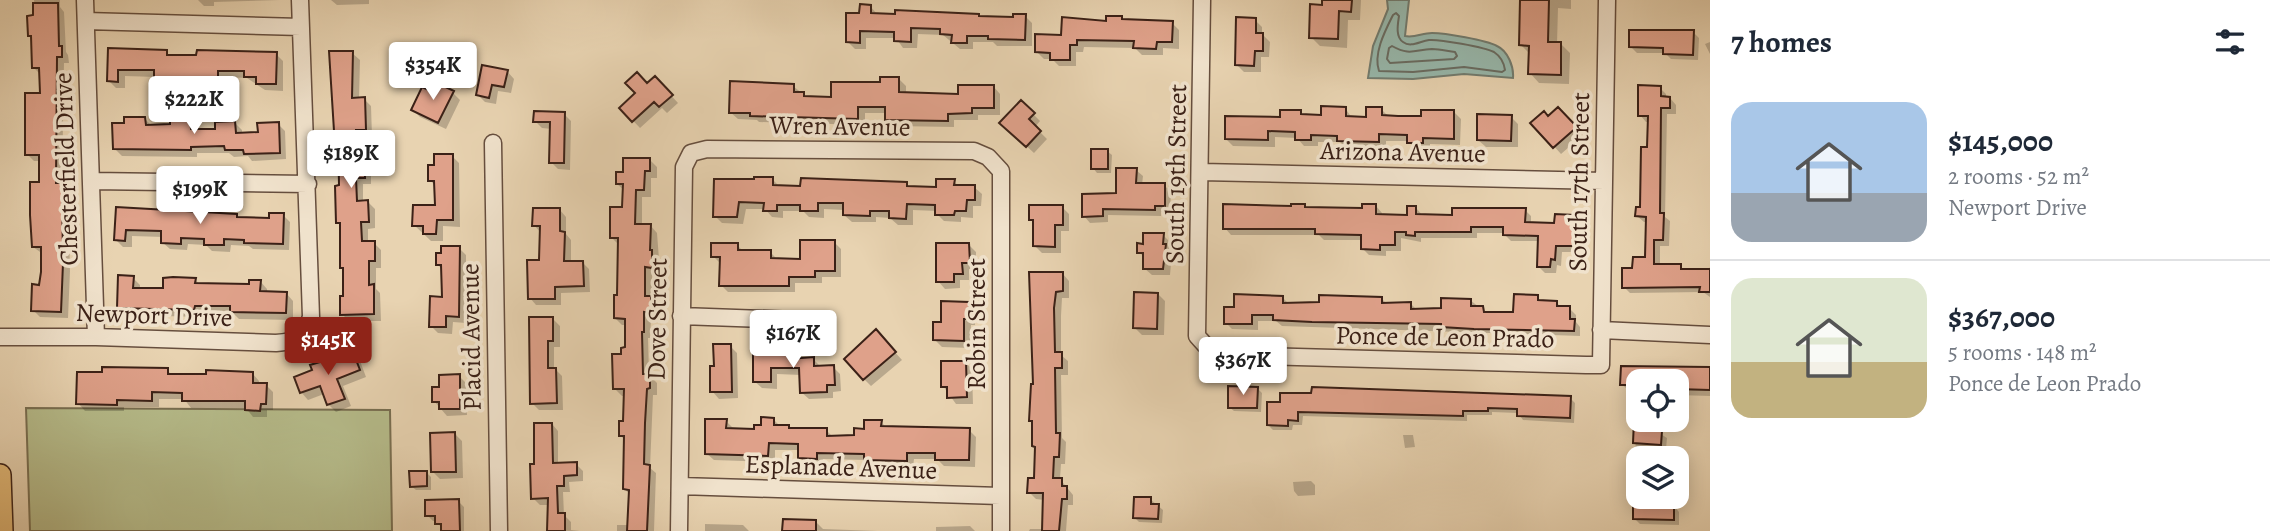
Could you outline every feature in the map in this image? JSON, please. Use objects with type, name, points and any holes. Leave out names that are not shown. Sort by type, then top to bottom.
[{"type":"main road","points":[[0,475],[2,531]]},
{"type":"street","name":"Chesterfield Drive","points":[[85,0],[96,337]]},
{"type":"street","name":"Newport Drive","points":[[0,337],[276,343],[293,341],[306,333],[311,317],[300,0]]},
{"type":"street","name":"South 19th Street","points":[[1202,0],[1197,336],[1206,346]]},
{"type":"street","name":"South 17th Street","points":[[1601,365],[1607,0]]},
{"type":"street","points":[[86,21],[301,27]]},
{"type":"street","name":"Placid Avenue","points":[[493,143],[499,531]]},
{"type":"street","name":"Wren Avenue","points":[[691,153],[707,149],[974,151],[988,157]]},
{"type":"street","name":"Dove Street","points":[[679,531],[684,167],[691,153]]},
{"type":"street","name":"Robin Street","points":[[988,157],[1001,171],[1001,531]]},
{"type":"street","name":"Arizona Avenue","points":[[1201,172],[1604,181]]},
{"type":"street","points":[[92,181],[308,184]]},
{"type":"street","points":[[681,316],[823,321]]},
{"type":"street","points":[[1601,330],[1710,335]]},
{"type":"street","name":"Ponce de Leon Prado","points":[[1206,346],[1225,355],[1601,365]]},
{"type":"street","name":"Esplanade Avenue","points":[[680,486],[1000,496]]},
{"type":"green space","points":[[26,408],[390,410],[392,531],[30,531]]},
{"type":"water","points":[[1387,0],[1409,0],[1405,36],[1438,33],[1492,44],[1507,55],[1513,78],[1464,74],[1413,79],[1368,78],[1373,46],[1388,9]]},
{"type":"building","points":[[1322,0],[1352,0],[1351,12],[1339,11],[1338,39],[1309,38],[1310,4],[1322,5]]},
{"type":"building","points":[[1520,0],[1549,0],[1548,42],[1561,42],[1561,75],[1528,74],[1529,46],[1519,45]]},
{"type":"building","points":[[33,3],[58,3],[59,46],[62,46],[62,57],[57,57],[56,183],[62,183],[61,312],[31,311],[32,284],[39,285],[41,272],[41,247],[32,247],[30,215],[30,182],[39,182],[39,155],[25,155],[25,93],[40,93],[39,68],[32,68],[31,36],[28,36],[27,16],[33,15]]},
{"type":"building","points":[[860,4],[871,5],[871,13],[895,14],[895,10],[979,16],[1013,17],[1013,14],[1026,14],[1025,40],[967,36],[967,43],[951,43],[952,35],[940,34],[940,29],[911,28],[911,42],[894,41],[894,32],[860,31],[860,43],[846,42],[846,13],[859,13]]},
{"type":"building","points":[[1106,16],[1173,21],[1172,42],[1157,42],[1156,49],[1133,48],[1134,41],[1077,40],[1077,45],[1070,45],[1070,60],[1050,60],[1050,53],[1035,52],[1035,34],[1061,35],[1062,17],[1106,21]]},
{"type":"building","points":[[1236,17],[1256,18],[1256,33],[1263,33],[1263,51],[1255,51],[1254,66],[1235,65]]},
{"type":"building","points":[[1629,30],[1694,30],[1693,55],[1663,54],[1663,48],[1629,47]]},
{"type":"building","points":[[108,48],[167,50],[167,55],[196,55],[197,50],[277,52],[276,84],[256,84],[256,77],[244,77],[244,71],[218,71],[218,81],[178,80],[178,88],[154,88],[154,70],[118,70],[118,82],[107,81]]},
{"type":"building","points":[[329,51],[353,51],[352,98],[365,97],[366,130],[356,130],[357,159],[364,158],[365,178],[356,178],[357,201],[368,200],[369,222],[361,222],[362,241],[375,241],[375,261],[369,261],[369,285],[374,284],[374,314],[340,315],[343,268],[340,268],[340,223],[336,223],[335,186],[339,185],[338,131],[334,131]]},
{"type":"building","points":[[482,65],[508,70],[504,87],[492,85],[489,98],[476,95]]},
{"type":"building","points":[[637,72],[647,83],[655,76],[673,95],[659,107],[654,102],[632,122],[619,108],[635,93],[625,83]]},
{"type":"building","points":[[880,77],[899,77],[899,92],[958,94],[958,85],[994,85],[994,108],[972,108],[972,113],[948,114],[948,121],[885,120],[885,107],[858,107],[858,119],[729,113],[730,81],[794,84],[794,92],[804,92],[804,96],[831,97],[831,82],[880,82]]},
{"type":"building","points":[[435,82],[454,91],[438,123],[411,110],[422,87],[431,91]]},
{"type":"building","points":[[1638,85],[1661,86],[1661,96],[1670,97],[1670,108],[1661,108],[1660,213],[1664,213],[1663,240],[1654,240],[1654,264],[1681,264],[1681,269],[1710,269],[1710,292],[1699,292],[1700,287],[1622,288],[1622,268],[1632,268],[1633,257],[1645,257],[1646,217],[1635,216],[1636,207],[1640,207],[1641,147],[1647,147],[1648,116],[1638,116]]},
{"type":"building","points":[[1021,100],[1035,113],[1029,119],[1041,131],[1026,147],[999,123]]},
{"type":"building","points":[[1321,106],[1346,107],[1346,116],[1366,117],[1366,107],[1382,107],[1382,115],[1398,116],[1421,116],[1421,110],[1454,110],[1454,139],[1423,138],[1423,143],[1407,143],[1407,135],[1379,134],[1379,142],[1337,141],[1337,136],[1311,135],[1311,140],[1295,140],[1295,132],[1268,131],[1268,140],[1225,139],[1225,116],[1280,117],[1280,110],[1301,110],[1301,114],[1321,115]]},
{"type":"building","points":[[1558,107],[1577,127],[1553,148],[1530,123],[1544,111],[1548,116]]},
{"type":"building","points":[[534,111],[565,112],[564,163],[549,163],[550,122],[533,122]]},
{"type":"building","points":[[1477,114],[1512,115],[1511,141],[1477,140]]},
{"type":"building","points":[[124,117],[145,117],[146,125],[170,124],[170,119],[190,118],[191,129],[215,129],[215,122],[235,121],[236,133],[258,132],[257,123],[279,122],[280,153],[244,154],[243,150],[225,150],[224,146],[191,147],[191,150],[113,149],[112,123],[124,123]]},
{"type":"building","points":[[1091,149],[1108,149],[1108,169],[1091,169]]},
{"type":"building","points":[[434,154],[453,154],[453,220],[437,220],[436,234],[423,234],[423,226],[412,226],[413,205],[435,205],[434,181],[428,181],[428,165],[434,165]]},
{"type":"building","points":[[623,158],[650,158],[650,171],[645,171],[644,190],[636,190],[635,224],[651,224],[652,268],[645,267],[645,296],[651,296],[651,313],[644,312],[642,332],[643,374],[650,374],[644,464],[650,465],[647,531],[627,531],[629,490],[623,489],[624,436],[619,436],[619,421],[623,421],[624,389],[613,389],[612,354],[621,354],[621,348],[625,347],[625,319],[614,318],[618,238],[610,238],[610,207],[622,207],[623,184],[616,184],[616,172],[623,172]]},
{"type":"building","points":[[1116,168],[1137,168],[1136,183],[1165,183],[1165,206],[1155,206],[1155,210],[1103,209],[1103,216],[1082,217],[1082,194],[1116,193]]},
{"type":"building","points":[[773,177],[773,185],[800,186],[801,178],[907,182],[907,186],[936,187],[936,179],[955,179],[954,185],[975,185],[975,200],[967,200],[966,211],[955,211],[954,215],[935,215],[935,205],[907,204],[906,219],[889,218],[889,211],[870,211],[870,216],[843,215],[843,203],[818,203],[818,211],[800,211],[800,205],[777,205],[777,211],[763,211],[764,203],[739,202],[737,217],[713,217],[714,179]]},
{"type":"building","points":[[1223,204],[1305,204],[1305,207],[1362,208],[1362,204],[1376,204],[1376,214],[1407,215],[1407,206],[1416,206],[1416,214],[1452,215],[1452,208],[1526,208],[1525,222],[1554,223],[1555,214],[1575,215],[1574,246],[1556,246],[1555,260],[1551,259],[1550,267],[1537,267],[1538,236],[1503,235],[1503,227],[1471,227],[1471,232],[1415,232],[1415,236],[1406,235],[1406,232],[1395,232],[1395,245],[1380,245],[1380,250],[1361,249],[1361,235],[1315,234],[1315,229],[1223,229]]},
{"type":"building","points":[[1029,205],[1063,205],[1063,225],[1055,225],[1055,247],[1033,246],[1033,220],[1029,220]]},
{"type":"building","points":[[116,207],[237,214],[237,217],[269,218],[269,213],[284,213],[283,244],[244,243],[244,240],[224,239],[224,245],[204,245],[204,239],[181,238],[181,244],[161,243],[161,231],[126,230],[125,241],[114,240]]},
{"type":"building","points":[[533,208],[560,208],[560,231],[565,232],[564,261],[583,261],[584,286],[555,287],[555,299],[528,299],[527,260],[539,260],[540,226],[532,226]]},
{"type":"building","points":[[1143,233],[1164,233],[1163,244],[1166,244],[1163,269],[1143,269],[1143,253],[1137,253],[1137,243],[1143,244]]},
{"type":"building","points":[[800,240],[835,240],[835,271],[815,271],[815,277],[789,277],[789,286],[719,286],[720,257],[711,257],[711,243],[738,243],[738,250],[771,250],[771,258],[800,259]]},
{"type":"building","points":[[936,243],[969,243],[970,263],[962,263],[963,274],[954,274],[954,282],[936,282]]},
{"type":"building","points":[[441,246],[460,246],[459,317],[446,316],[446,327],[429,327],[430,296],[442,297],[441,265],[436,265],[436,253],[441,253]]},
{"type":"building","points":[[1029,272],[1063,272],[1063,291],[1056,292],[1054,308],[1055,352],[1062,352],[1062,368],[1055,368],[1056,433],[1060,433],[1059,457],[1054,457],[1053,478],[1062,478],[1062,486],[1067,486],[1067,499],[1062,499],[1059,531],[1042,531],[1043,493],[1027,493],[1028,478],[1034,478],[1035,447],[1032,446],[1032,421],[1029,421],[1033,384]]},
{"type":"building","points":[[118,275],[134,276],[133,288],[163,288],[163,278],[173,277],[196,278],[195,283],[249,284],[249,280],[261,280],[260,291],[287,292],[286,313],[230,312],[230,306],[195,306],[194,310],[117,308]]},
{"type":"building","points":[[1134,292],[1158,293],[1157,329],[1133,328]]},
{"type":"building","points":[[1234,294],[1283,296],[1283,303],[1319,302],[1319,295],[1382,297],[1382,303],[1411,302],[1411,309],[1441,308],[1441,298],[1471,299],[1471,306],[1483,306],[1484,312],[1513,312],[1514,294],[1538,295],[1538,300],[1557,301],[1557,306],[1570,306],[1570,319],[1575,319],[1574,331],[1474,329],[1441,327],[1441,324],[1273,320],[1273,315],[1252,315],[1252,324],[1224,324],[1224,307],[1234,307]]},
{"type":"building","points":[[941,301],[969,302],[969,319],[964,319],[964,341],[933,340],[933,322],[941,322]]},
{"type":"building","points":[[529,317],[553,317],[553,341],[548,341],[548,368],[556,368],[557,403],[530,404]]},
{"type":"building","points":[[876,329],[896,352],[863,380],[844,359]]},
{"type":"building","points":[[713,344],[731,344],[732,392],[710,392],[710,366],[714,366]]},
{"type":"building","points":[[753,349],[790,349],[790,359],[814,357],[814,366],[834,365],[835,385],[827,385],[827,392],[800,393],[799,368],[771,368],[771,382],[753,382]]},
{"type":"building","points":[[353,352],[360,370],[337,379],[345,399],[327,405],[320,386],[300,393],[294,377],[312,370],[310,365]]},
{"type":"building","points":[[941,361],[966,361],[967,397],[947,398],[947,387],[941,387]]},
{"type":"building","points":[[1621,366],[1710,367],[1710,390],[1689,389],[1689,369],[1626,369],[1626,385],[1620,385]]},
{"type":"building","points":[[102,367],[168,368],[168,374],[206,374],[206,370],[253,372],[253,383],[267,383],[266,404],[261,404],[260,411],[245,410],[245,401],[182,401],[182,393],[152,392],[152,401],[117,400],[117,405],[76,404],[77,372],[102,372]]},
{"type":"building","points":[[460,374],[460,409],[439,409],[439,402],[432,402],[432,387],[439,387],[439,375]]},
{"type":"building","points":[[1228,386],[1258,387],[1257,408],[1228,408]]},
{"type":"building","points":[[1312,387],[1571,396],[1570,418],[1517,416],[1517,409],[1488,408],[1488,411],[1463,411],[1463,416],[1298,412],[1298,421],[1288,420],[1288,426],[1267,425],[1267,402],[1280,402],[1280,393],[1311,393]]},
{"type":"building","points":[[761,417],[774,418],[774,425],[789,425],[789,428],[827,428],[827,436],[854,435],[854,428],[864,429],[864,420],[882,420],[881,426],[970,428],[969,460],[935,460],[935,453],[907,453],[907,461],[864,460],[864,454],[817,453],[817,459],[798,458],[798,444],[769,443],[768,456],[705,454],[705,419],[727,419],[726,428],[754,429],[754,425],[761,425]]},
{"type":"building","points":[[534,423],[552,423],[553,463],[577,462],[577,475],[564,476],[564,486],[557,486],[558,513],[565,513],[565,531],[547,531],[548,498],[531,499],[530,464],[534,464]]},
{"type":"building","points":[[455,432],[456,472],[431,472],[430,433]]},
{"type":"building","points":[[1633,432],[1662,432],[1661,445],[1633,443]]},
{"type":"building","points":[[409,471],[427,471],[427,486],[410,487]]},
{"type":"building","points":[[1134,497],[1151,497],[1151,504],[1159,504],[1158,519],[1133,518]]},
{"type":"building","points":[[459,499],[460,531],[441,531],[441,524],[435,524],[435,516],[425,516],[425,500]]},
{"type":"building","points":[[1633,509],[1674,509],[1674,520],[1633,519]]},
{"type":"building","points":[[783,519],[816,520],[816,531],[782,531]]}]
